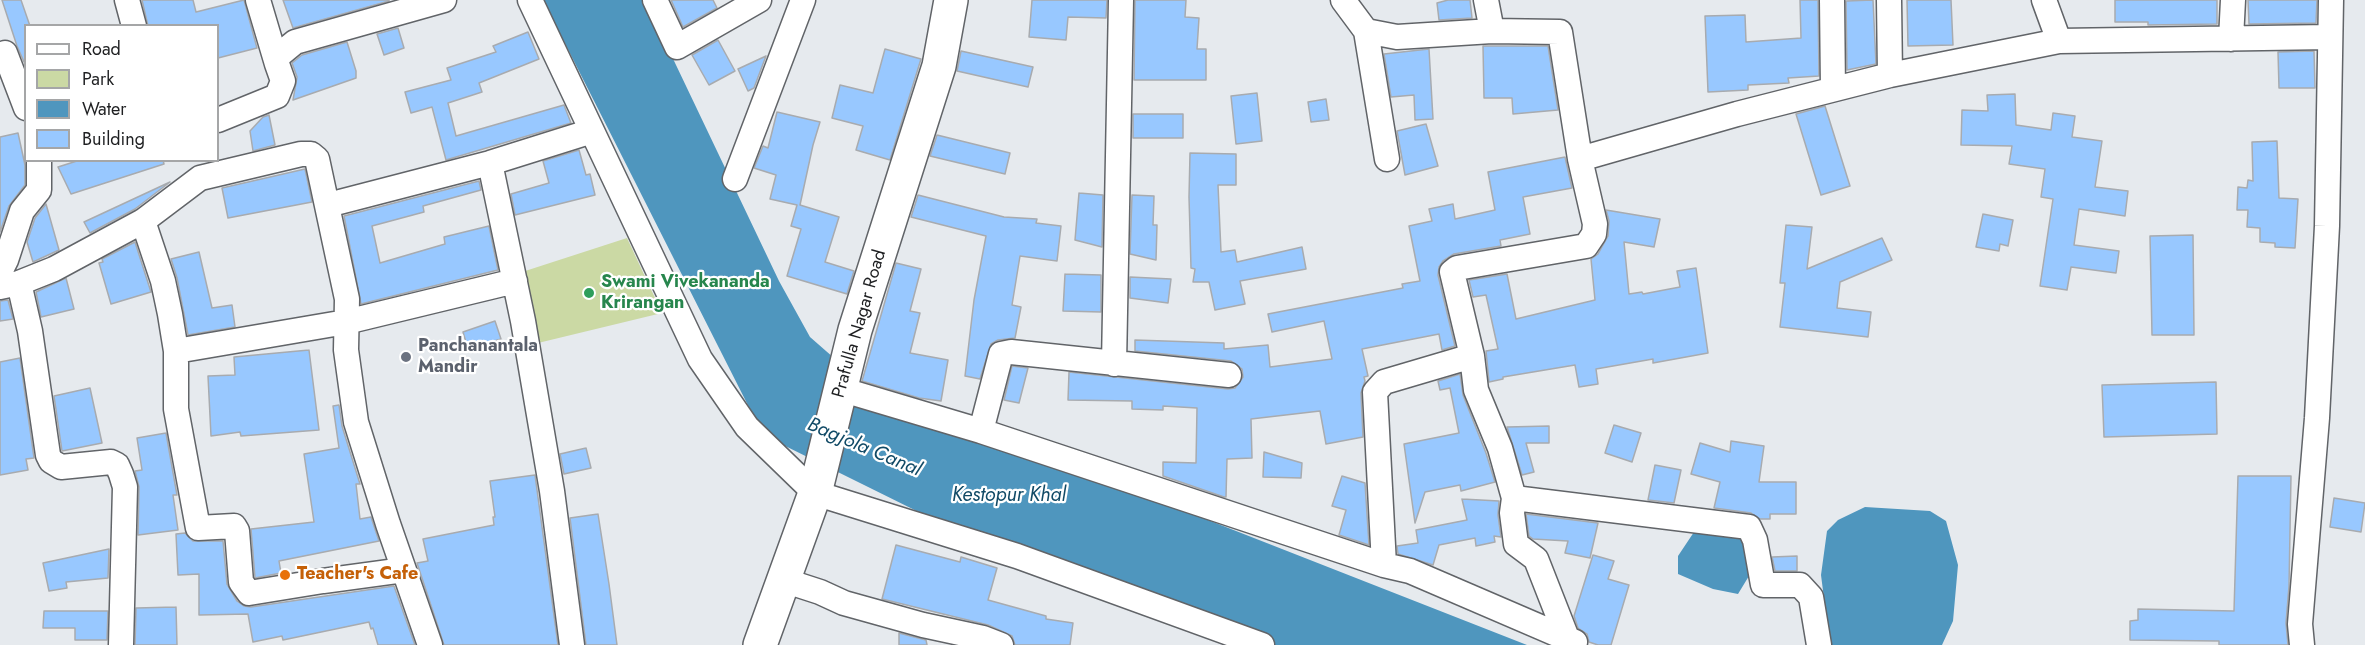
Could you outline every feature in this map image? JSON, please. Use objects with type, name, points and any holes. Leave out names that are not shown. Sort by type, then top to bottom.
[{"type":"street","points":[[127,0],[133,24]]},
{"type":"street","points":[[219,120],[278,96],[283,81],[258,0]]},
{"type":"street","points":[[277,64],[278,56],[295,42],[444,0]]},
{"type":"street","points":[[530,0],[700,359],[747,427],[815,493],[1017,556],[1262,645]]},
{"type":"street","points":[[655,0],[677,47],[759,0]]},
{"type":"street","points":[[735,179],[803,0]]},
{"type":"street","name":"Prafulla Nagar Road","points":[[760,645],[815,493],[855,330],[939,66],[951,0]]},
{"type":"street","points":[[1114,363],[1121,0]]},
{"type":"street","points":[[1343,0],[1366,31],[1387,159]]},
{"type":"street","points":[[1486,0],[1492,31]]},
{"type":"street","points":[[1832,0],[1833,89]]},
{"type":"street","points":[[1889,0],[1890,75]]},
{"type":"street","points":[[2044,0],[2059,41]]},
{"type":"street","points":[[2231,39],[2233,0]]},
{"type":"street","points":[[2302,645],[2301,624],[2317,418],[2326,248],[2331,0]]},
{"type":"street","points":[[1366,31],[1397,37],[1492,31],[1560,32],[1580,159],[1595,224],[1594,234],[1586,246],[1457,268],[1452,272],[1472,356],[1476,390],[1500,448],[1514,498],[1512,513],[1516,544],[1536,560],[1573,641]]},
{"type":"street","points":[[1580,159],[1833,89],[1890,75],[2059,41],[2331,37]]},
{"type":"street","points":[[5,53],[24,103]]},
{"type":"street","points":[[328,205],[490,163],[592,131]]},
{"type":"street","points":[[6,281],[54,269],[143,221],[197,169],[311,154],[320,165],[346,299],[346,350],[356,422],[430,645]]},
{"type":"street","points":[[39,162],[39,190],[22,211],[6,260],[6,281],[30,331],[48,455],[51,461],[61,467],[111,462],[117,465],[121,474],[125,487],[121,645]]},
{"type":"street","points":[[490,163],[552,490],[572,645]]},
{"type":"street","points":[[143,221],[163,281],[176,351],[176,409],[198,528],[234,526],[237,531],[241,582],[249,593],[404,570]]},
{"type":"street","points":[[176,351],[346,322],[514,280]]},
{"type":"street","points":[[981,431],[1001,354],[1011,352],[1229,375]]},
{"type":"street","points":[[1384,565],[1375,392],[1384,382],[1472,356]]},
{"type":"street","points":[[840,389],[981,431],[1384,565],[1410,571],[1573,641]]},
{"type":"street","points":[[1514,498],[1749,527],[1755,540],[1763,585],[1800,585],[1811,597],[1819,645]]},
{"type":"street","points":[[783,580],[820,592],[844,603],[988,642]]},
{"type":"green space","name":"Swami Vivekananda Krirangan","points":[[627,238],[662,313],[538,343],[519,273]]},
{"type":"water","name":"Kestopur Khal","points":[[543,0],[645,0],[779,281],[810,337],[866,386],[1527,645],[1252,645],[953,529],[763,435]]},
{"type":"water","points":[[1865,507],[1930,511],[1946,521],[1958,565],[1953,621],[1942,645],[1830,645],[1821,575],[1827,531],[1838,520]]},
{"type":"water","points":[[1720,529],[1747,541],[1752,571],[1738,594],[1713,589],[1678,574],[1678,556],[1694,532]]},
{"type":"building","points":[[2,0],[21,0],[29,24],[24,24],[24,62]]},
{"type":"building","points":[[142,0],[193,0],[196,12],[244,0],[257,48],[219,58],[219,24],[148,24]]},
{"type":"building","points":[[283,0],[389,0],[389,1],[293,28]]},
{"type":"building","points":[[671,0],[713,0],[717,8],[683,27]]},
{"type":"building","points":[[1032,0],[1107,0],[1106,18],[1068,17],[1066,40],[1029,37]]},
{"type":"building","points":[[1135,0],[1186,0],[1185,17],[1199,18],[1197,49],[1206,49],[1206,80],[1134,80]]},
{"type":"building","points":[[1448,0],[1470,0],[1472,18],[1439,20],[1437,3]]},
{"type":"building","points":[[1800,0],[1818,0],[1819,76],[1788,78],[1789,83],[1748,85],[1748,90],[1708,92],[1705,16],[1745,15],[1746,42],[1801,38]]},
{"type":"building","points":[[1873,0],[1876,64],[1847,70],[1846,1]]},
{"type":"building","points":[[1907,0],[1951,0],[1953,45],[1908,46]]},
{"type":"building","points":[[2115,0],[2217,0],[2217,24],[2148,25],[2148,22],[2115,22]]},
{"type":"building","points":[[2248,0],[2317,0],[2316,23],[2249,24]]},
{"type":"building","points":[[398,28],[404,48],[384,55],[377,34]]},
{"type":"building","points":[[528,32],[539,59],[479,83],[482,92],[448,103],[456,136],[564,105],[571,123],[446,160],[432,107],[411,113],[405,92],[451,80],[447,68],[496,52],[493,46]]},
{"type":"building","points":[[718,40],[735,71],[709,85],[692,55]]},
{"type":"building","points":[[347,42],[356,78],[293,100],[297,77],[292,63],[302,55]]},
{"type":"building","points":[[1483,46],[1548,46],[1558,110],[1513,114],[1512,98],[1484,98]]},
{"type":"building","points":[[885,49],[921,59],[890,160],[856,150],[863,126],[832,118],[840,85],[873,93]]},
{"type":"building","points":[[1429,49],[1433,119],[1415,120],[1414,95],[1391,97],[1384,54]]},
{"type":"building","points":[[961,51],[1033,67],[1028,87],[957,71]]},
{"type":"building","points":[[2314,51],[2315,88],[2279,88],[2278,52]]},
{"type":"building","points":[[766,56],[754,88],[748,91],[738,69]]},
{"type":"building","points":[[1257,93],[1262,141],[1236,144],[1231,96]]},
{"type":"building","points":[[2015,94],[2016,125],[2051,130],[2053,113],[2075,116],[2072,137],[2102,141],[2095,187],[2128,191],[2125,216],[2079,209],[2074,245],[2119,251],[2116,273],[2071,267],[2067,290],[2040,286],[2053,199],[2041,197],[2045,169],[2009,164],[2012,146],[1961,145],[1962,110],[1988,111],[1987,95]]},
{"type":"building","points":[[1326,99],[1329,120],[1311,122],[1308,102]]},
{"type":"building","points":[[1825,106],[1850,186],[1821,195],[1796,114]]},
{"type":"building","points":[[777,112],[820,122],[800,205],[839,217],[825,262],[854,271],[847,294],[787,276],[801,229],[791,226],[797,205],[770,199],[776,175],[754,168],[763,146],[768,148]]},
{"type":"building","points":[[1133,114],[1183,114],[1183,138],[1133,138]]},
{"type":"building","points":[[269,115],[275,145],[253,151],[250,131],[263,117]]},
{"type":"building","points":[[1426,124],[1438,166],[1405,175],[1397,131]]},
{"type":"building","points":[[18,133],[25,165],[25,185],[9,206],[0,232],[0,137]]},
{"type":"building","points":[[937,135],[1010,153],[1005,174],[930,156]]},
{"type":"building","points":[[2277,141],[2279,198],[2298,199],[2295,248],[2275,247],[2275,243],[2260,242],[2260,228],[2247,227],[2248,210],[2237,210],[2238,187],[2247,188],[2248,180],[2253,181],[2252,142]]},
{"type":"building","points":[[579,150],[586,175],[590,174],[595,195],[515,215],[511,194],[549,183],[543,161]]},
{"type":"building","points":[[1190,153],[1236,154],[1236,185],[1218,185],[1221,252],[1235,250],[1237,262],[1302,247],[1306,269],[1240,281],[1245,304],[1215,310],[1209,282],[1193,282],[1195,269],[1191,268]]},
{"type":"building","points":[[1565,157],[1572,188],[1523,197],[1530,234],[1500,240],[1501,246],[1454,254],[1443,261],[1439,267],[1438,275],[1455,346],[1442,350],[1439,334],[1362,349],[1368,376],[1364,377],[1361,393],[1363,437],[1326,444],[1320,411],[1251,419],[1252,458],[1227,459],[1226,497],[1224,497],[1163,476],[1163,462],[1196,463],[1197,408],[1163,406],[1163,410],[1132,409],[1132,401],[1068,400],[1069,372],[1228,389],[1235,388],[1243,377],[1242,369],[1231,361],[1135,351],[1135,340],[1224,343],[1224,349],[1268,345],[1270,367],[1332,359],[1324,321],[1272,332],[1268,314],[1403,288],[1402,284],[1420,281],[1409,226],[1432,221],[1429,209],[1453,204],[1455,219],[1495,210],[1488,172]]},
{"type":"building","points":[[74,162],[164,162],[164,164],[71,194],[58,167]]},
{"type":"building","points":[[305,169],[312,202],[228,218],[222,188]]},
{"type":"building","points":[[479,181],[481,190],[423,206],[424,212],[372,226],[380,263],[445,244],[444,237],[489,226],[498,270],[361,304],[344,216]]},
{"type":"building","points":[[170,182],[135,209],[90,233],[84,222]]},
{"type":"building","points":[[1079,193],[1103,195],[1102,247],[1075,240]]},
{"type":"building","points":[[918,195],[1004,217],[1037,219],[1036,223],[1061,226],[1057,261],[1020,256],[1012,305],[1021,307],[1015,338],[998,340],[991,344],[980,379],[965,376],[974,300],[986,236],[911,217]]},
{"type":"building","points":[[1132,195],[1154,196],[1153,225],[1157,225],[1156,260],[1130,254]]},
{"type":"building","points":[[46,204],[59,250],[33,262],[27,242],[35,218]]},
{"type":"building","points":[[1606,210],[1660,219],[1654,247],[1624,242],[1629,294],[1642,292],[1643,294],[1680,287],[1677,271],[1696,268],[1708,353],[1653,363],[1653,359],[1596,369],[1598,384],[1579,387],[1575,365],[1503,377],[1503,379],[1489,382],[1486,351],[1498,349],[1486,295],[1473,297],[1469,280],[1507,274],[1516,319],[1595,300],[1591,259],[1598,254],[1608,236],[1609,221]]},
{"type":"building","points":[[1983,214],[2013,220],[2008,246],[2000,244],[1999,251],[1976,247]]},
{"type":"building","points":[[1786,225],[1812,227],[1807,269],[1882,238],[1892,260],[1840,282],[1837,308],[1871,312],[1868,337],[1780,327],[1785,283],[1780,283]]},
{"type":"building","points":[[2193,235],[2194,335],[2152,335],[2150,236]]},
{"type":"building","points":[[135,242],[151,292],[111,304],[99,263],[103,262],[102,259]]},
{"type":"building","points":[[199,252],[212,308],[232,305],[235,327],[188,335],[171,259]]},
{"type":"building","points":[[896,263],[921,269],[910,311],[920,313],[910,353],[948,360],[941,401],[919,398],[862,381]]},
{"type":"building","points":[[1065,274],[1101,275],[1101,312],[1063,311]]},
{"type":"building","points":[[1130,277],[1171,279],[1168,303],[1130,298]]},
{"type":"building","points":[[66,278],[74,309],[41,317],[36,292]]},
{"type":"building","points":[[8,300],[13,319],[0,321],[0,301]]},
{"type":"building","points":[[495,321],[501,339],[468,349],[463,332]]},
{"type":"building","points":[[309,350],[319,430],[241,436],[240,432],[211,436],[208,376],[235,375],[234,357]]},
{"type":"building","points":[[20,358],[34,458],[26,459],[28,470],[0,475],[0,362]]},
{"type":"building","points":[[1012,366],[1028,368],[1019,403],[1004,400]]},
{"type":"building","points":[[1460,374],[1463,395],[1495,482],[1461,491],[1460,485],[1425,492],[1415,523],[1404,444],[1459,433],[1450,388],[1440,390],[1438,381]]},
{"type":"building","points":[[2216,382],[2217,434],[2104,437],[2102,385]]},
{"type":"building","points":[[90,388],[102,443],[62,451],[54,396]]},
{"type":"building","points":[[339,405],[342,426],[360,484],[356,484],[360,519],[371,517],[379,541],[279,561],[281,573],[255,578],[251,529],[314,522],[304,454],[339,448],[333,406]]},
{"type":"building","points":[[1614,425],[1641,433],[1632,462],[1605,453]]},
{"type":"building","points":[[1549,426],[1549,443],[1526,443],[1534,472],[1522,475],[1507,427]]},
{"type":"building","points":[[166,433],[177,495],[173,495],[178,530],[138,535],[139,487],[135,471],[142,470],[137,438]]},
{"type":"building","points":[[1731,441],[1764,446],[1759,482],[1796,482],[1796,514],[1770,514],[1770,519],[1760,519],[1751,513],[1714,508],[1720,482],[1691,474],[1700,443],[1730,452]]},
{"type":"building","points":[[586,448],[591,468],[564,474],[560,454]]},
{"type":"building","points":[[1264,452],[1302,463],[1301,478],[1263,477]]},
{"type":"building","points":[[1655,465],[1681,470],[1674,503],[1648,500]]},
{"type":"building","points":[[535,475],[558,645],[444,645],[417,563],[428,561],[423,539],[494,525],[490,481]]},
{"type":"building","points":[[1342,476],[1365,483],[1369,545],[1339,535],[1346,510],[1332,506]]},
{"type":"building","points":[[2238,476],[2291,476],[2286,623],[2288,645],[2219,645],[2219,641],[2130,640],[2130,621],[2138,620],[2138,609],[2234,611]]},
{"type":"building","points":[[2334,498],[2365,503],[2361,532],[2330,527]]},
{"type":"building","points":[[1462,499],[1499,501],[1501,537],[1494,536],[1495,542],[1476,546],[1475,538],[1439,545],[1433,565],[1398,554],[1397,546],[1418,543],[1416,530],[1467,520]]},
{"type":"building","points":[[598,514],[617,645],[586,645],[570,518]]},
{"type":"building","points":[[1526,514],[1598,523],[1590,558],[1565,553],[1568,541],[1533,539],[1529,536]]},
{"type":"building","points":[[185,533],[193,541],[223,541],[227,584],[237,601],[244,606],[251,607],[394,586],[415,645],[378,645],[369,622],[283,640],[282,636],[253,642],[248,614],[199,615],[199,574],[178,575],[176,534]]},
{"type":"building","points":[[896,545],[960,562],[961,557],[997,568],[988,600],[1046,616],[1046,619],[1073,623],[1070,645],[1015,645],[1012,636],[988,625],[882,599]]},
{"type":"building","points":[[109,549],[108,578],[66,582],[67,588],[49,591],[43,563]]},
{"type":"building","points":[[1593,555],[1614,561],[1608,579],[1629,585],[1611,645],[1589,642],[1587,634],[1578,628],[1574,616]]},
{"type":"building","points":[[1797,556],[1797,571],[1775,571],[1772,557]]},
{"type":"building","points":[[176,607],[177,645],[135,645],[136,608]]},
{"type":"building","points":[[44,611],[108,611],[107,640],[75,640],[75,628],[43,628]]},
{"type":"building","points":[[899,633],[926,640],[927,645],[899,645]]},
{"type":"place","name":"Swami Vivekananda Krirangan","points":[[589,293]]},
{"type":"place","name":"Panchanantala Mandir","points":[[406,357]]},
{"type":"place","name":"Teacher's Cafe","points":[[285,575]]},
{"type":"water label","name":"Bagjola Canal","points":[[864,448]]}]
